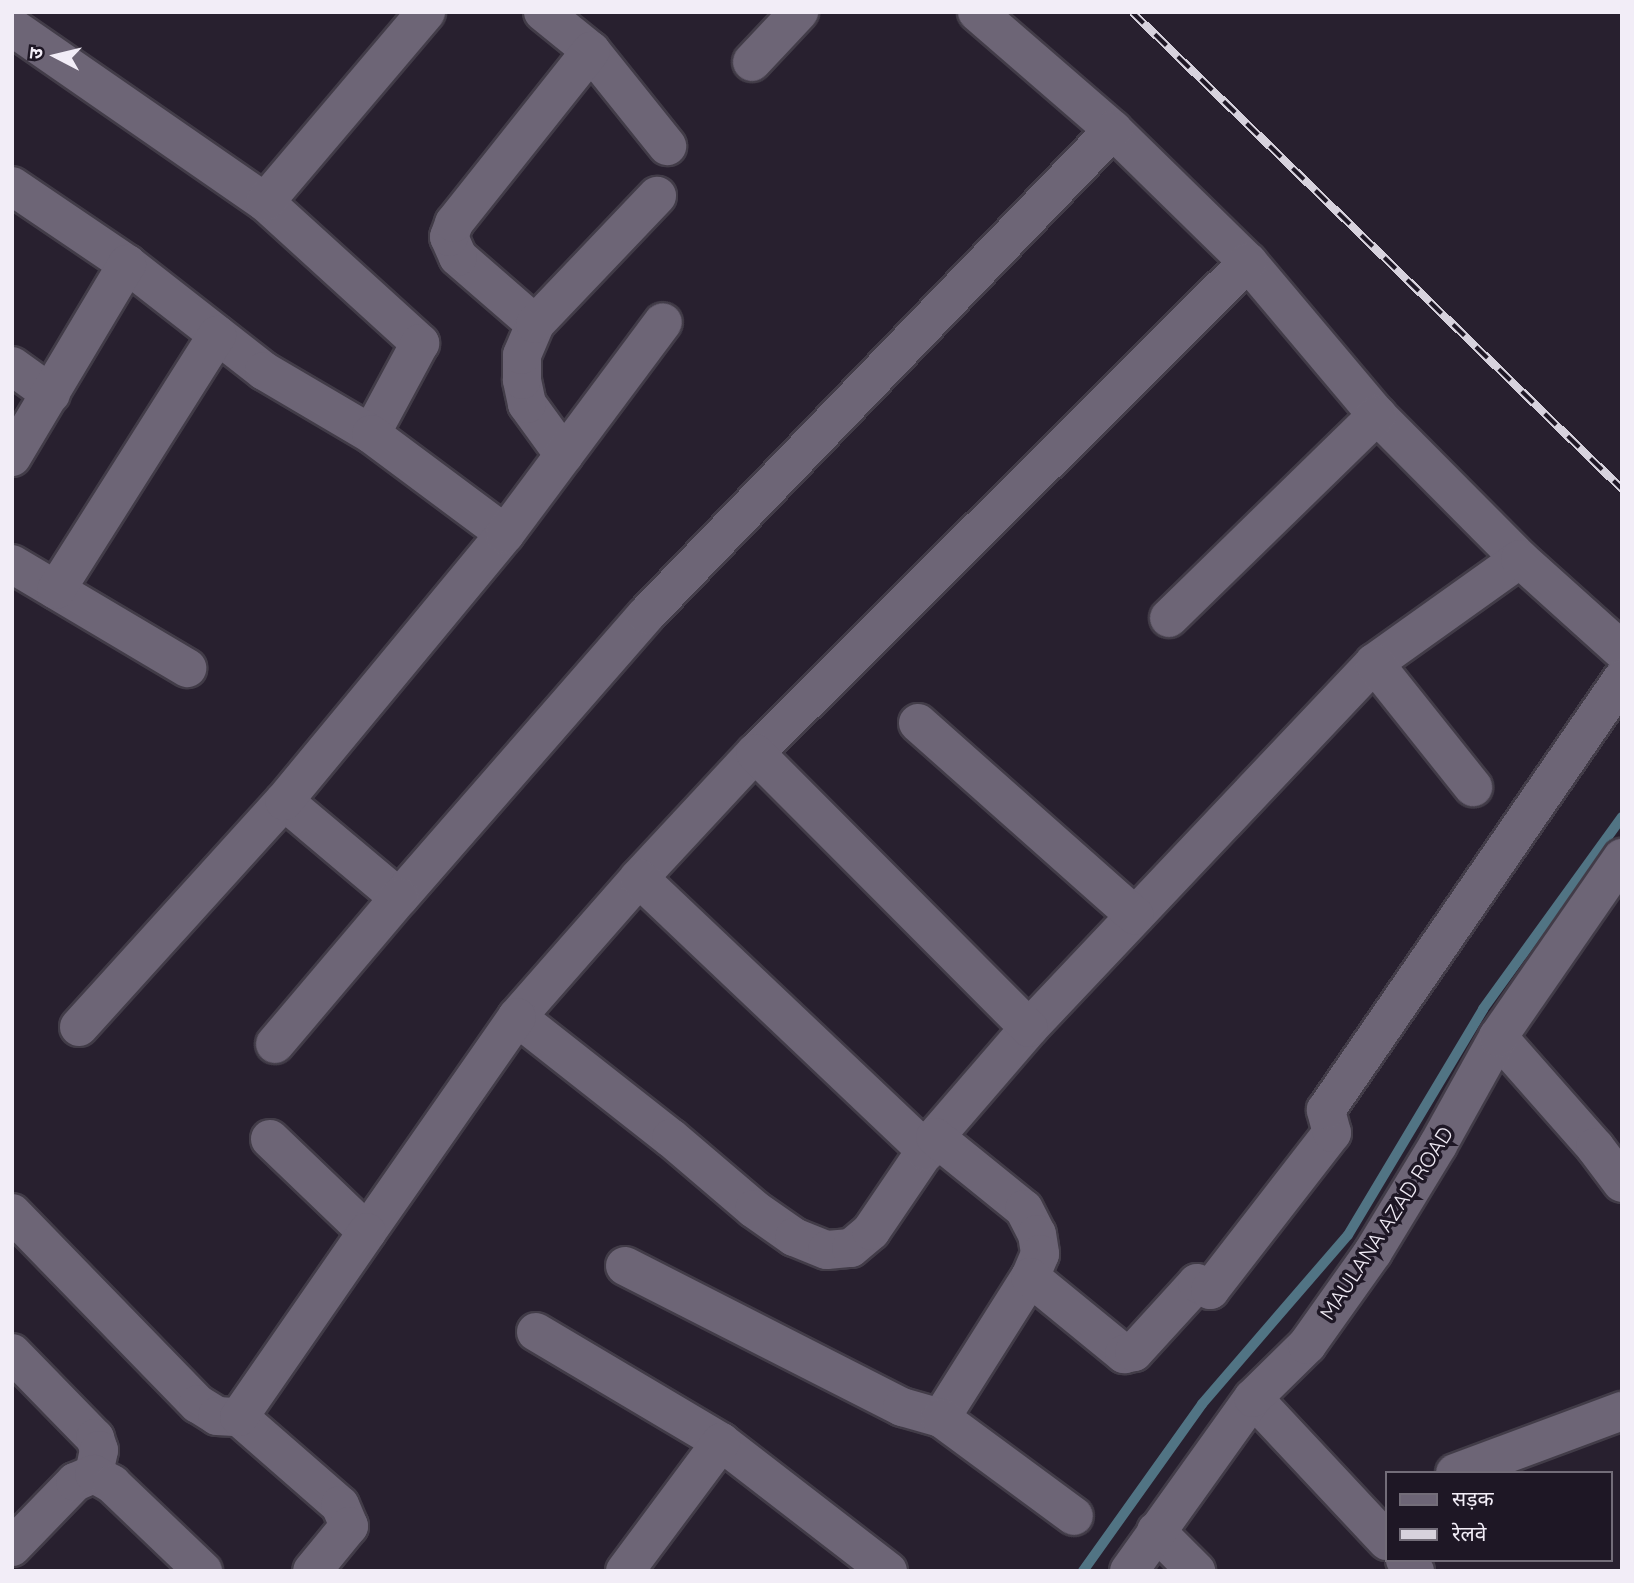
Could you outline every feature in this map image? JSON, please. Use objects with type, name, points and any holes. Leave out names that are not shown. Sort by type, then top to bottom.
[{"type":"street","points":[[265,202],[426,12]]},
{"type":"street","points":[[543,12],[590,51],[667,146]]},
{"type":"street","points":[[752,62],[800,12]]},
{"type":"street","points":[[976,12],[1113,131],[1248,262],[1377,415],[1520,559],[1622,651]]},
{"type":"street","points":[[12,27],[265,202],[420,343],[371,434]]},
{"type":"street","points":[[535,324],[458,257],[449,237],[454,223],[590,51]]},
{"type":"street","points":[[275,1044],[646,615],[1113,131]]},
{"type":"street","points":[[12,186],[127,264],[264,371],[371,434],[505,534]]},
{"type":"street","points":[[564,455],[527,404],[522,380],[522,355],[535,324],[657,196]]},
{"type":"street","points":[[239,1417],[517,1017],[639,878],[755,753],[1248,262]]},
{"type":"street","points":[[12,457],[127,264]]},
{"type":"street","points":[[79,1027],[284,801],[505,534],[663,322]]},
{"type":"street","points":[[56,590],[217,335]]},
{"type":"street","points":[[12,366],[51,394]]},
{"type":"street","points":[[1169,618],[1377,415]]},
{"type":"street","points":[[517,1017],[671,1138],[754,1209],[794,1237],[827,1250],[851,1248],[871,1231],[931,1144],[1029,1028],[1374,663],[1520,559]]},
{"type":"street","points":[[12,564],[187,668]]},
{"type":"street","points":[[1374,663],[1473,787]]},
{"type":"street","points":[[1030,1277],[1124,1354],[1134,1352],[1197,1283],[1210,1290],[1332,1133],[1326,1110],[1622,679]]},
{"type":"street","points":[[918,723],[1135,916]]},
{"type":"street","points":[[755,753],[1029,1028]]},
{"type":"street","points":[[284,801],[399,898]]},
{"type":"street","name":"MAULANA AZAD ROAD","points":[[1129,1571],[1253,1398],[1307,1345],[1373,1252],[1438,1145],[1498,1037],[1622,858]]},
{"type":"street","points":[[639,878],[931,1144],[1024,1209],[1037,1234],[1040,1254],[1030,1277],[941,1418]]},
{"type":"street","points":[[1498,1037],[1595,1147],[1622,1183]]},
{"type":"street","points":[[270,1139],[367,1232]]},
{"type":"street","points":[[12,1213],[198,1404],[217,1416],[239,1417],[340,1505],[349,1526],[312,1571]]},
{"type":"street","points":[[625,1266],[902,1406],[941,1418],[1074,1516]]},
{"type":"street","points":[[537,1332],[721,1442],[866,1564]]},
{"type":"street","points":[[12,1353],[95,1438],[99,1450],[94,1474]]},
{"type":"street","points":[[1253,1398],[1386,1540]]},
{"type":"street","points":[[1460,1471],[1622,1411]]},
{"type":"street","points":[[625,1571],[721,1442]]},
{"type":"street","points":[[12,1547],[75,1482],[94,1474]]},
{"type":"street","points":[[94,1474],[112,1484],[203,1571]]},
{"type":"street","points":[[1156,1531],[1196,1571]]},
{"type":"waterway","points":[[1083,1571],[1202,1404],[1348,1235],[1483,1009],[1622,817]]},
{"type":"railway","points":[[1132,12],[1622,489]]}]
